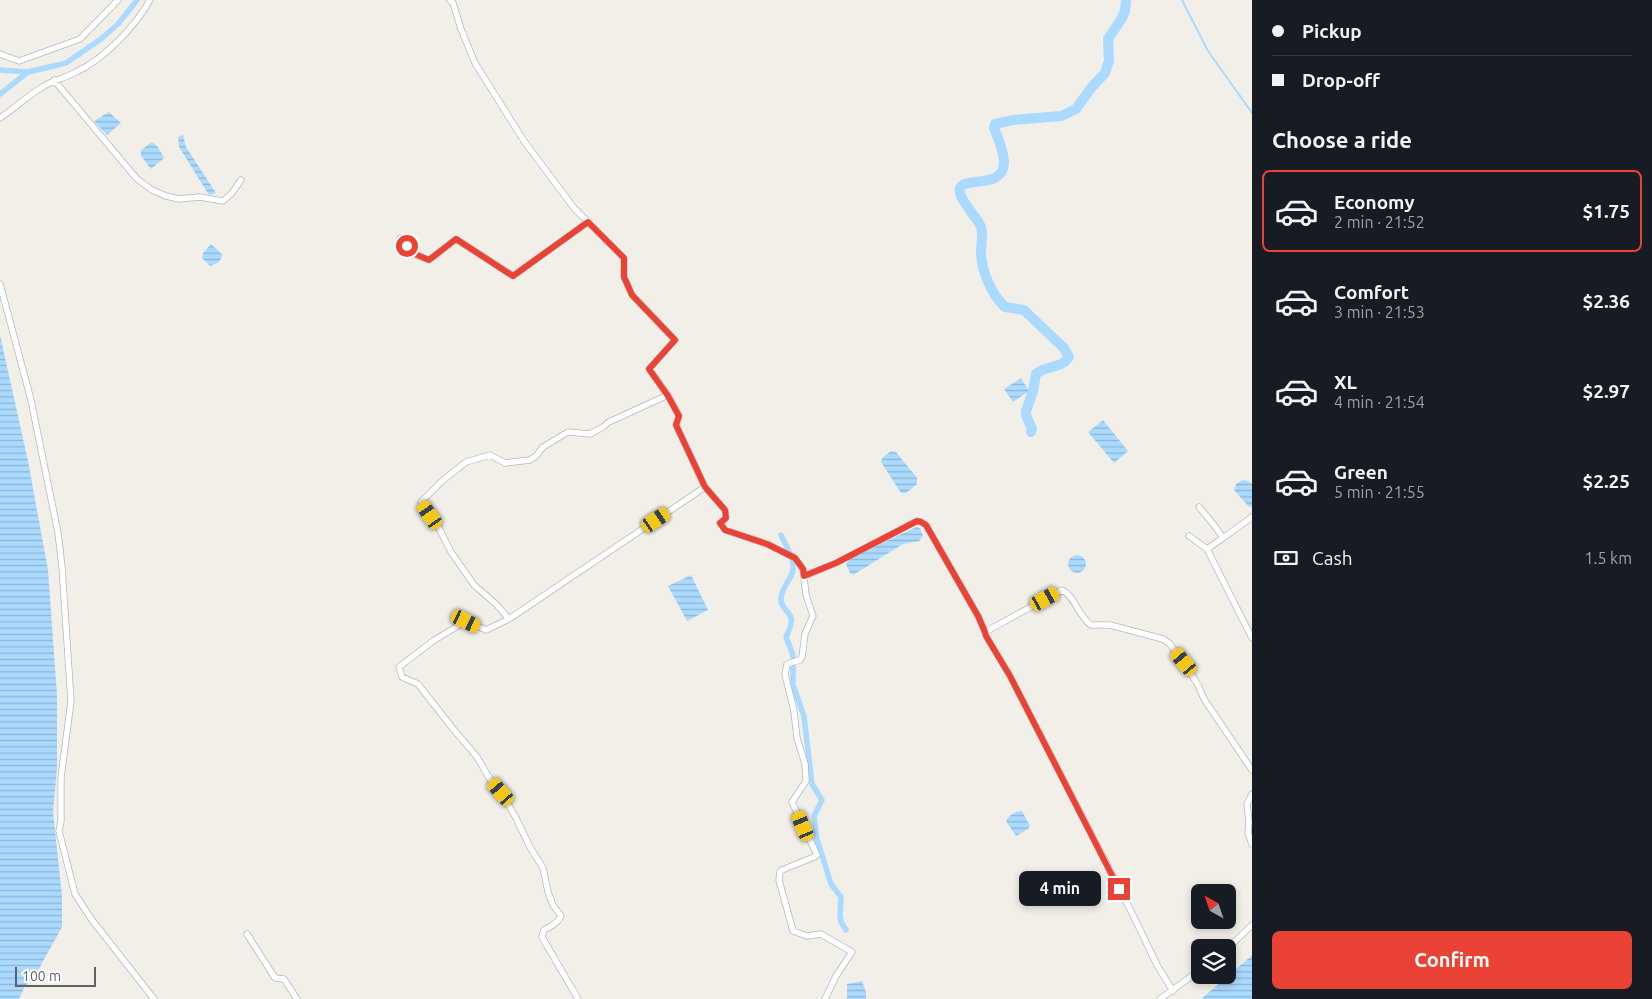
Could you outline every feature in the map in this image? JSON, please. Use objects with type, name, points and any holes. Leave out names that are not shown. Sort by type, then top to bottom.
[{"type":"street","points":[[0,54],[19,61],[80,39],[118,0]]},
{"type":"street","points":[[0,118],[42,87],[54,80],[75,73],[98,59],[137,19],[150,0]]},
{"type":"street","points":[[450,0],[453,3],[475,63],[524,141],[574,208],[624,258],[624,277],[632,295],[675,340],[649,369],[679,416],[676,425],[705,487],[725,510],[726,518],[720,523],[725,530],[767,544],[795,558],[803,569],[806,596],[813,616],[805,634],[803,655],[800,660],[786,666],[785,674],[794,711],[797,738],[805,764],[806,781],[792,802],[817,855],[782,870],[779,880],[793,931],[807,936],[821,934],[852,952],[836,976],[825,999]]},
{"type":"street","points":[[54,80],[136,179],[152,190],[179,199],[200,197],[224,201],[241,180]]},
{"type":"street","points":[[400,238],[415,254],[429,260],[456,239],[513,276],[588,222]]},
{"type":"street","points":[[0,284],[31,400],[58,533],[62,567],[71,700],[62,778],[59,831],[75,894],[97,926],[154,999]]},
{"type":"street","points":[[509,619],[496,604],[474,585],[451,552],[439,528],[421,502],[442,480],[466,462],[490,455],[505,463],[530,460],[543,447],[568,432],[590,434],[609,422],[668,396]]},
{"type":"street","points":[[578,999],[542,938],[544,930],[559,921],[561,916],[553,905],[548,892],[543,868],[501,792],[491,781],[477,757],[418,684],[402,677],[399,667],[433,641],[466,621],[486,630],[509,619],[705,487]]},
{"type":"street","points":[[1199,507],[1223,538]]},
{"type":"street","points":[[1208,549],[1252,517]]},
{"type":"street","points":[[804,576],[836,563],[917,521],[926,525],[978,616],[986,636],[1010,676],[1112,873],[1157,965],[1173,991]]},
{"type":"street","points":[[1188,536],[1208,549],[1252,638]]},
{"type":"street","points":[[985,632],[1062,590],[1068,594],[1082,618],[1091,625],[1110,625],[1163,639],[1169,643],[1185,664],[1208,706],[1252,770]]},
{"type":"street","points":[[1252,794],[1247,804],[1248,833],[1252,844]]},
{"type":"street","points":[[1236,940],[1252,925]]},
{"type":"street","points":[[247,934],[275,978],[284,979],[297,999]]},
{"type":"street","points":[[1160,999],[1191,977]]},
{"type":"water","points":[[109,112],[121,123],[107,135],[94,121]]},
{"type":"water","points":[[183,135],[186,147],[216,193],[209,195],[179,147],[178,137]]},
{"type":"water","points":[[152,142],[158,147],[164,158],[151,169],[141,156],[141,150]]},
{"type":"water","points":[[211,244],[223,255],[219,262],[210,266],[202,258],[203,253]]},
{"type":"water","points":[[0,335],[28,461],[48,570],[57,695],[57,768],[53,812],[62,896],[62,927],[37,972],[24,988],[19,999],[0,999]]},
{"type":"water","points":[[1021,378],[1029,391],[1013,402],[1004,389]]},
{"type":"water","points":[[1103,420],[1128,451],[1114,463],[1088,432]]},
{"type":"water","points":[[891,451],[896,452],[917,478],[917,484],[906,493],[901,493],[881,462],[882,458]]},
{"type":"water","points":[[1243,480],[1252,484],[1252,506],[1249,507],[1234,490],[1236,484]]},
{"type":"water","points":[[916,527],[920,528],[923,536],[919,541],[903,544],[853,575],[850,573],[846,564],[850,559]]},
{"type":"water","points":[[1073,555],[1081,555],[1086,560],[1084,571],[1073,573],[1068,568],[1068,560]]},
{"type":"water","points":[[691,575],[708,610],[687,621],[668,586]]},
{"type":"water","points":[[1022,811],[1030,826],[1016,836],[1006,821],[1013,814]]},
{"type":"water","points":[[1252,955],[1252,999],[1201,999],[1219,984],[1236,984],[1236,969]]},
{"type":"water","points":[[862,981],[866,992],[866,999],[847,999],[847,984]]},
{"type":"waterway","points":[[0,70],[28,72],[66,63],[101,39],[118,24],[137,0]]},
{"type":"waterway","points":[[1031,432],[1032,429],[1026,411],[1033,391],[1036,374],[1066,361],[1069,357],[1064,348],[1024,310],[1005,307],[995,295],[988,281],[981,258],[981,228],[961,197],[960,188],[969,183],[992,179],[1003,170],[1004,161],[994,128],[995,124],[1013,120],[1061,116],[1076,109],[1105,73],[1109,61],[1108,39],[1122,18],[1126,0]]},
{"type":"waterway","points":[[1182,0],[1208,51],[1252,113]]},
{"type":"waterway","points":[[0,94],[28,72]]},
{"type":"waterway","points":[[781,535],[793,566],[793,571],[781,598],[782,604],[790,615],[791,620],[786,637],[793,655],[793,685],[804,716],[812,784],[822,800],[814,816],[817,839],[831,884],[841,897],[841,922],[846,930]]},
{"type":"route","points":[[407,246],[415,254],[429,260],[456,239],[513,276],[588,222],[624,258],[624,277],[632,295],[675,340],[649,369],[679,416],[676,425],[705,487],[725,510],[726,518],[720,523],[725,530],[767,544],[795,558],[803,569],[804,576],[836,563],[917,521],[926,525],[978,616],[986,636],[1010,676],[1119,889]]}]
